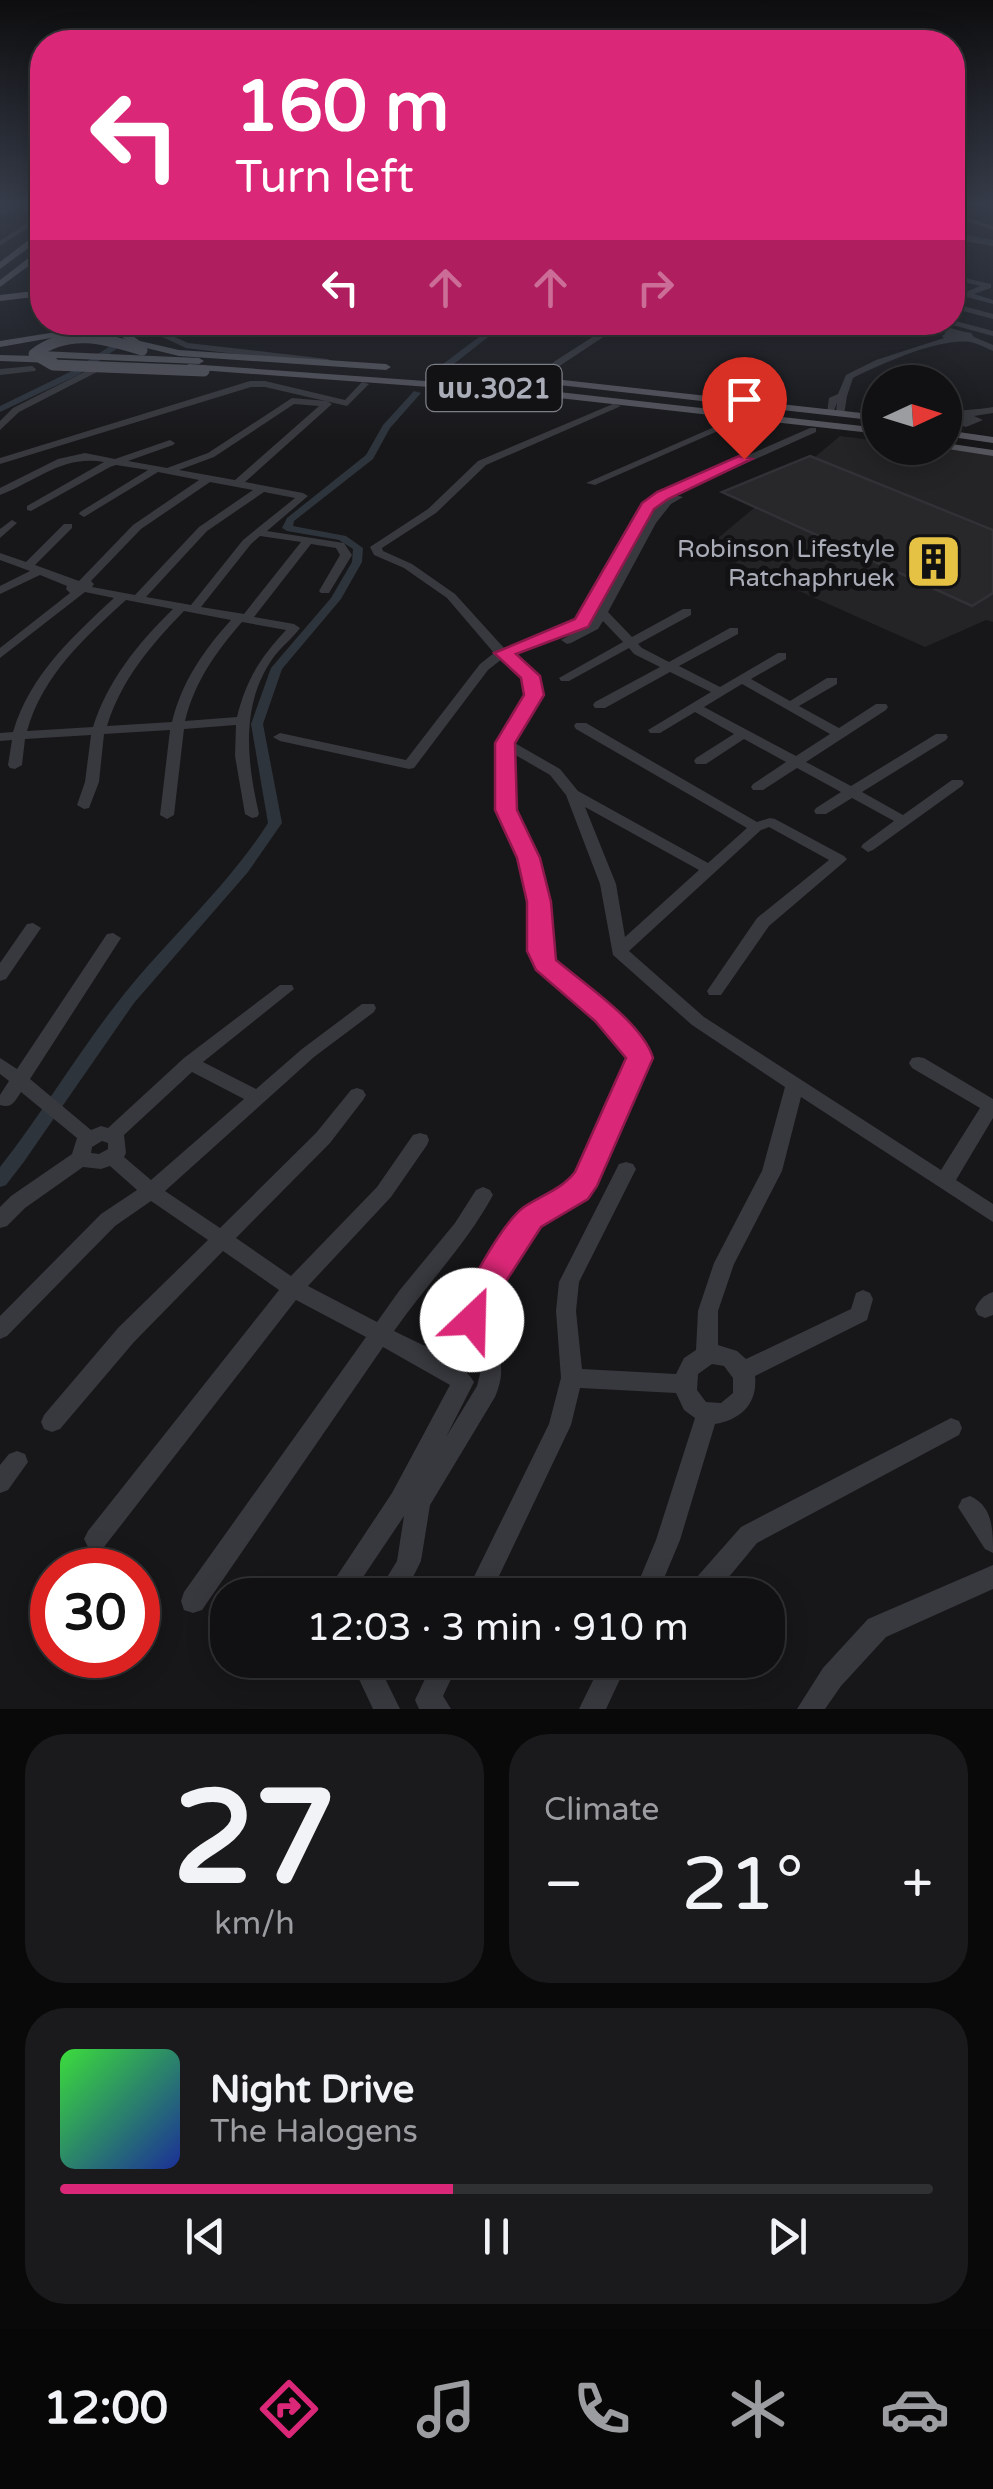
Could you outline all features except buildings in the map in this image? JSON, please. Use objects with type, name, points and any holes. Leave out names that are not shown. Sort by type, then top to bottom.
[{"type":"main road","points":[[0,303],[30,301]]},
{"type":"main road","points":[[0,344],[53,335]]},
{"type":"main road","points":[[139,335],[180,351],[244,360]]},
{"type":"main road","points":[[151,335],[180,351]]},
{"type":"main road","points":[[508,378],[142,350],[106,338],[82,337],[47,344],[34,354],[40,361],[53,365],[204,371],[680,413]]},
{"type":"main road","name":"นบ.3021","points":[[107,360],[412,381],[862,426]]},
{"type":"main road","name":"นบ.3021","points":[[0,364],[244,360],[453,378],[862,426]]},
{"type":"main road","points":[[0,364],[32,369],[84,365],[416,388]]},
{"type":"main road","points":[[0,364],[53,368]]},
{"type":"main road","points":[[453,378],[508,378]]},
{"type":"main road","name":"นบ.3021","points":[[508,378],[836,412],[862,421]]},
{"type":"main road","name":"นบ.3021","points":[[594,398],[828,432],[862,429]]},
{"type":"main road","points":[[962,438],[993,445]]},
{"type":"main road","points":[[962,438],[993,445]]},
{"type":"street","points":[[968,294],[988,286],[975,283]]},
{"type":"street","points":[[965,293],[993,302]]},
{"type":"street","points":[[965,309],[993,317]]},
{"type":"street","points":[[965,326],[993,334]]},
{"type":"street","points":[[965,334],[993,348]]},
{"type":"street","points":[[158,335],[186,345],[329,362]]},
{"type":"street","points":[[540,380],[558,362],[601,335]]},
{"type":"street","points":[[836,412],[834,398],[842,396],[849,377],[879,362],[958,335]]},
{"type":"street","points":[[0,427],[16,410],[84,365]]},
{"type":"street","points":[[0,461],[250,384],[350,403],[365,384]]},
{"type":"street","points":[[84,514],[163,470],[210,455],[292,401],[327,404],[238,484]]},
{"type":"street","points":[[400,1578],[411,1561],[413,1521],[419,1501],[488,1390],[495,1371],[492,1354],[472,1320],[477,1299],[530,1218],[578,1190],[587,1178],[639,1058],[637,1050],[604,1014],[545,964],[540,951],[539,902],[528,858],[506,810],[505,743],[534,695],[530,676],[451,596],[408,566],[378,553],[376,546],[432,510],[482,463],[616,406]]},
{"type":"street","points":[[962,428],[971,424],[972,416],[993,412]]},
{"type":"street","points":[[591,483],[738,420]]},
{"type":"street","points":[[280,736],[409,765],[484,667],[582,623],[648,506],[812,430]]},
{"type":"street","points":[[508,656],[588,632],[660,510],[680,491],[828,432]]},
{"type":"street","points":[[31,508],[117,461],[170,443]]},
{"type":"street","points":[[0,492],[71,458],[117,461],[303,496],[259,532],[186,609],[143,644],[126,670],[99,732],[96,780],[84,806]]},
{"type":"street","points":[[0,654],[80,587],[137,527],[207,479]]},
{"type":"street","points":[[137,600],[202,529],[263,488]]},
{"type":"street","points":[[0,535],[12,523]]},
{"type":"street","points":[[0,591],[32,569],[68,526]]},
{"type":"street","points":[[259,532],[336,543],[346,555],[325,591]]},
{"type":"street","points":[[167,816],[175,726],[194,672],[210,648],[243,618],[309,538]]},
{"type":"street","points":[[0,556],[80,587],[122,598],[294,629],[264,661],[242,720],[239,762],[252,814]]},
{"type":"street","points":[[15,766],[18,737],[30,704],[52,666],[122,598]]},
{"type":"street","points":[[566,678],[687,612]]},
{"type":"street","points":[[602,613],[630,643],[722,692]]},
{"type":"street","points":[[600,705],[734,631]]},
{"type":"street","points":[[654,730],[782,656]]},
{"type":"street","points":[[742,680],[840,734]]},
{"type":"street","points":[[790,706],[832,681]]},
{"type":"street","points":[[695,707],[904,821]]},
{"type":"street","points":[[758,787],[881,707]]},
{"type":"street","points":[[0,737],[242,720]]},
{"type":"street","points":[[581,726],[756,828]]},
{"type":"street","points":[[701,761],[744,733]]},
{"type":"street","points":[[821,811],[941,737]]},
{"type":"street","points":[[505,743],[556,772],[573,794],[608,884],[620,951],[698,1021],[993,1214]]},
{"type":"street","points":[[868,847],[957,784]]},
{"type":"street","points":[[573,794],[706,868]]},
{"type":"street","points":[[620,951],[706,868],[756,828],[770,822],[839,859],[763,922],[715,991]]},
{"type":"street","points":[[0,975],[32,928]]},
{"type":"street","points":[[6,1100],[113,938]]},
{"type":"street","points":[[0,1064],[62,1116],[95,1163],[190,1063],[286,989]]},
{"type":"street","points":[[0,1330],[108,1220],[151,1191],[368,1008]]},
{"type":"street","points":[[190,1063],[258,1098]]},
{"type":"street","points":[[918,1063],[991,1106],[944,1182]]},
{"type":"street","points":[[707,1356],[708,1310],[724,1263],[772,1171],[795,1084]]},
{"type":"street","points":[[52,1422],[126,1336],[225,1240],[322,1138],[357,1095]]},
{"type":"street","points":[[96,1539],[293,1288],[384,1192],[420,1140]]},
{"type":"street","points":[[113,1146],[151,1191],[293,1288],[454,1374],[463,1386],[400,1500],[347,1578]]},
{"type":"street","points":[[0,1220],[85,1147]]},
{"type":"street","points":[[485,1578],[560,1425],[572,1378],[566,1311],[568,1282],[626,1169]]},
{"type":"street","points":[[193,1601],[380,1335],[462,1229],[483,1194]]},
{"type":"street","points":[[742,1372],[860,1314],[864,1300]]},
{"type":"street","points":[[707,1356],[726,1359],[742,1372],[747,1389],[738,1406],[719,1413],[690,1399],[684,1384],[690,1364],[707,1356]]},
{"type":"street","points":[[572,1378],[684,1384]]},
{"type":"street","points":[[651,1578],[668,1540],[708,1411]]},
{"type":"street","points":[[712,1578],[749,1535],[951,1428]]},
{"type":"street","points":[[0,1482],[17,1462]]},
{"type":"street","points":[[970,1507],[993,1541]]},
{"type":"street","points":[[810,1709],[832,1677],[877,1628],[993,1578]]},
{"type":"street","points":[[372,1678],[387,1709]]},
{"type":"street","points":[[438,1678],[428,1700],[438,1709]]},
{"type":"street","points":[[592,1709],[607,1678]]},
{"type":"shaded area","name":"Robinson Lifestyle Ratchaphruek","points":[[840,436],[862,439],[862,465],[962,465],[962,451],[993,455],[993,622],[986,620],[925,647],[705,549]]},
{"type":"waterway","points":[[0,409],[75,373],[133,335]]},
{"type":"waterway","points":[[442,369],[487,335]]},
{"type":"waterway","points":[[0,1180],[129,999],[225,891],[275,823],[257,724],[277,668],[336,599],[357,562],[358,548],[342,538],[287,528],[290,520],[370,457],[386,427],[417,393]]},
{"type":"place","name":"Robinson Lifestyle Ratchaphruek","points":[[934,562]]},
{"type":"route","points":[[472,1320],[477,1299],[530,1218],[578,1190],[587,1178],[639,1058],[637,1050],[604,1014],[545,964],[540,951],[539,902],[528,858],[506,810],[505,743],[534,695],[530,676],[503,653],[576,628],[648,506],[662,495],[744,459]]}]
